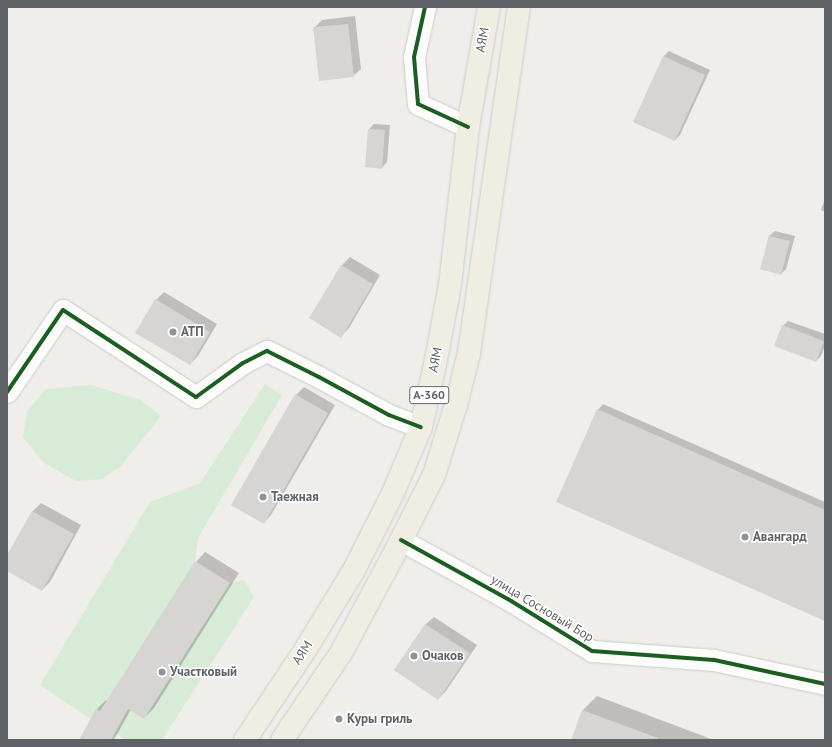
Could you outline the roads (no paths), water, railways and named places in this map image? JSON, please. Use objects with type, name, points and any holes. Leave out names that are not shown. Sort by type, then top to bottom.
[{"type":"highway","name":"АЯМ","points":[[244,740],[302,655],[354,570],[393,493],[421,427],[435,365],[450,285],[468,126],[489,7]]},
{"type":"highway","name":"А-360","points":[[282,740],[340,653],[434,475],[456,405],[469,353],[519,7]]},
{"type":"street","points":[[425,7],[414,57],[418,104],[468,126]]},
{"type":"street","points":[[7,392],[63,310],[196,397],[243,363],[267,351],[319,376],[389,415],[421,427]]},
{"type":"street","name":"улица Сосновый Бор","points":[[401,540],[508,599],[592,651],[714,660],[825,684]]},
{"type":"place","name":"АТП","points":[[173,332]]},
{"type":"place","name":"Таежная","points":[[263,497]]},
{"type":"place","name":"Авангард","points":[[745,537]]},
{"type":"place","name":"Очаков","points":[[414,656]]},
{"type":"place","name":"Участковый","points":[[162,672]]},
{"type":"place","name":"Куры гриль","points":[[339,719]]}]
